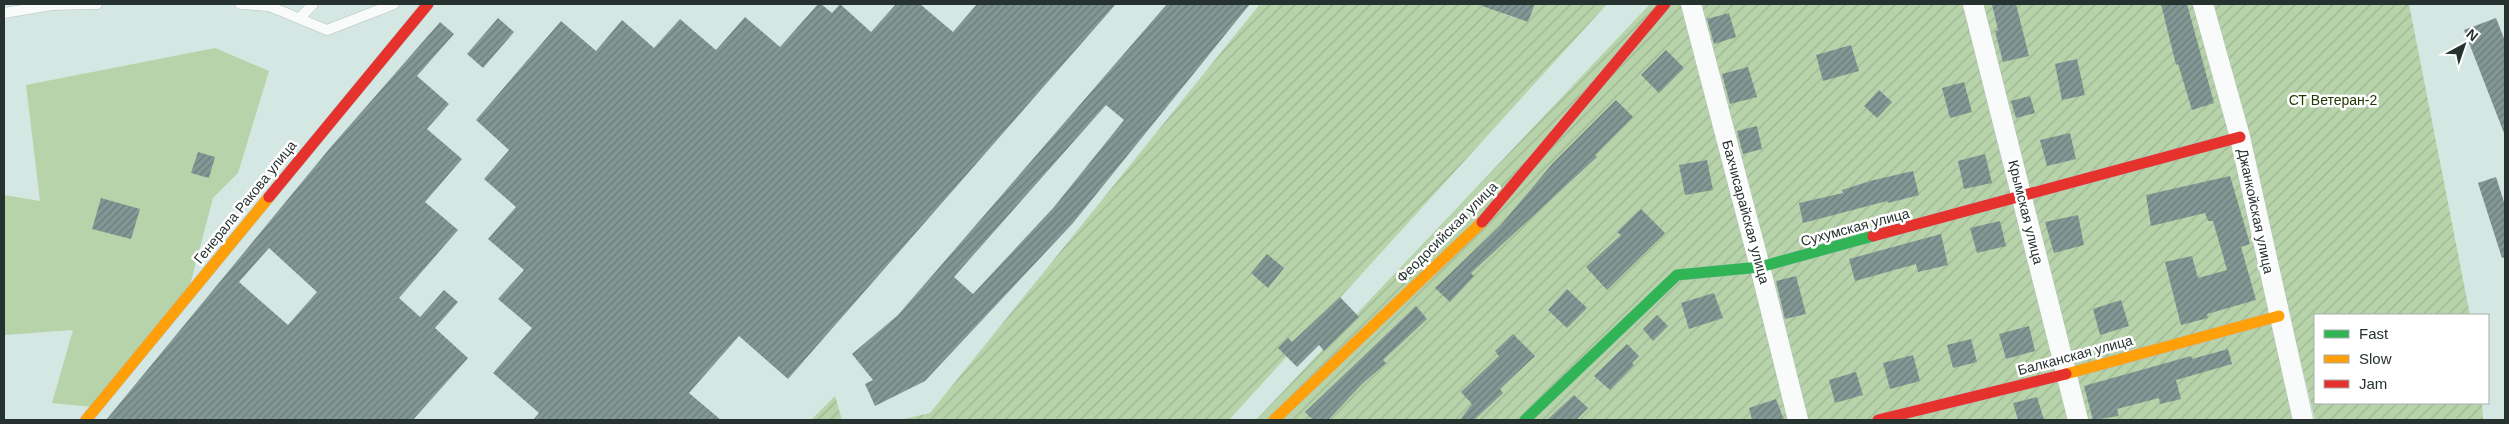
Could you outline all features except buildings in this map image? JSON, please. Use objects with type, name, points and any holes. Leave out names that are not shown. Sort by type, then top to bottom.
[{"type":"street","name":"Генерала Ракова улица","points":[[86,420],[428,4]]},
{"type":"street","name":"Феодосийская улица","points":[[1274,420],[1489,215],[1665,4]]},
{"type":"street","name":"Бахчисарайская улица","points":[[1691,4],[1798,420]]},
{"type":"street","name":"Крымская улица","points":[[1973,4],[2078,420]]},
{"type":"street","name":"Джанкойская улица","points":[[2204,4],[2240,137],[2278,316],[2303,420]]},
{"type":"street","name":"Сухумская улица","points":[[1525,420],[1677,275],[1760,267],[2240,137]]},
{"type":"street","name":"Балканская улица","points":[[1878,420],[2067,374],[2278,316]]},
{"type":"lane","points":[[4,13],[52,5],[97,4]]},
{"type":"lane","points":[[240,4],[270,5],[327,30],[394,4]]},
{"type":"lane","points":[[300,18],[313,4]]},
{"type":"green space","points":[[1260,4],[1507,4],[1504,14],[1528,22],[1535,4],[1607,4],[1229,420],[900,420],[930,413]]},
{"type":"green space","points":[[1650,4],[2197,4],[2303,420],[1256,420]]},
{"type":"green space","name":"СТ Ветеран-2","points":[[2212,4],[2409,4],[2470,314],[2314,314],[2314,404],[2482,404],[2483,420],[2315,420]]},
{"type":"green space","points":[[215,48],[269,71],[238,173],[213,198],[189,289],[93,407],[52,403],[73,330],[4,335],[4,195],[40,201],[26,85]]},
{"type":"green space","points":[[835,396],[842,420],[811,420]]},
{"type":"traffic: fast","points":[[1525,420],[1677,275],[1760,267],[1873,236]]},
{"type":"traffic: slow","points":[[86,420],[269,197]]},
{"type":"traffic: slow","points":[[1274,420],[1482,222]]},
{"type":"traffic: slow","points":[[2066,374],[2279,316]]},
{"type":"traffic: jam","points":[[269,197],[428,4]]},
{"type":"traffic: jam","points":[[1482,222],[1665,4]]},
{"type":"traffic: jam","points":[[1873,236],[2240,137]]},
{"type":"traffic: jam","points":[[1878,420],[2066,374]]}]
